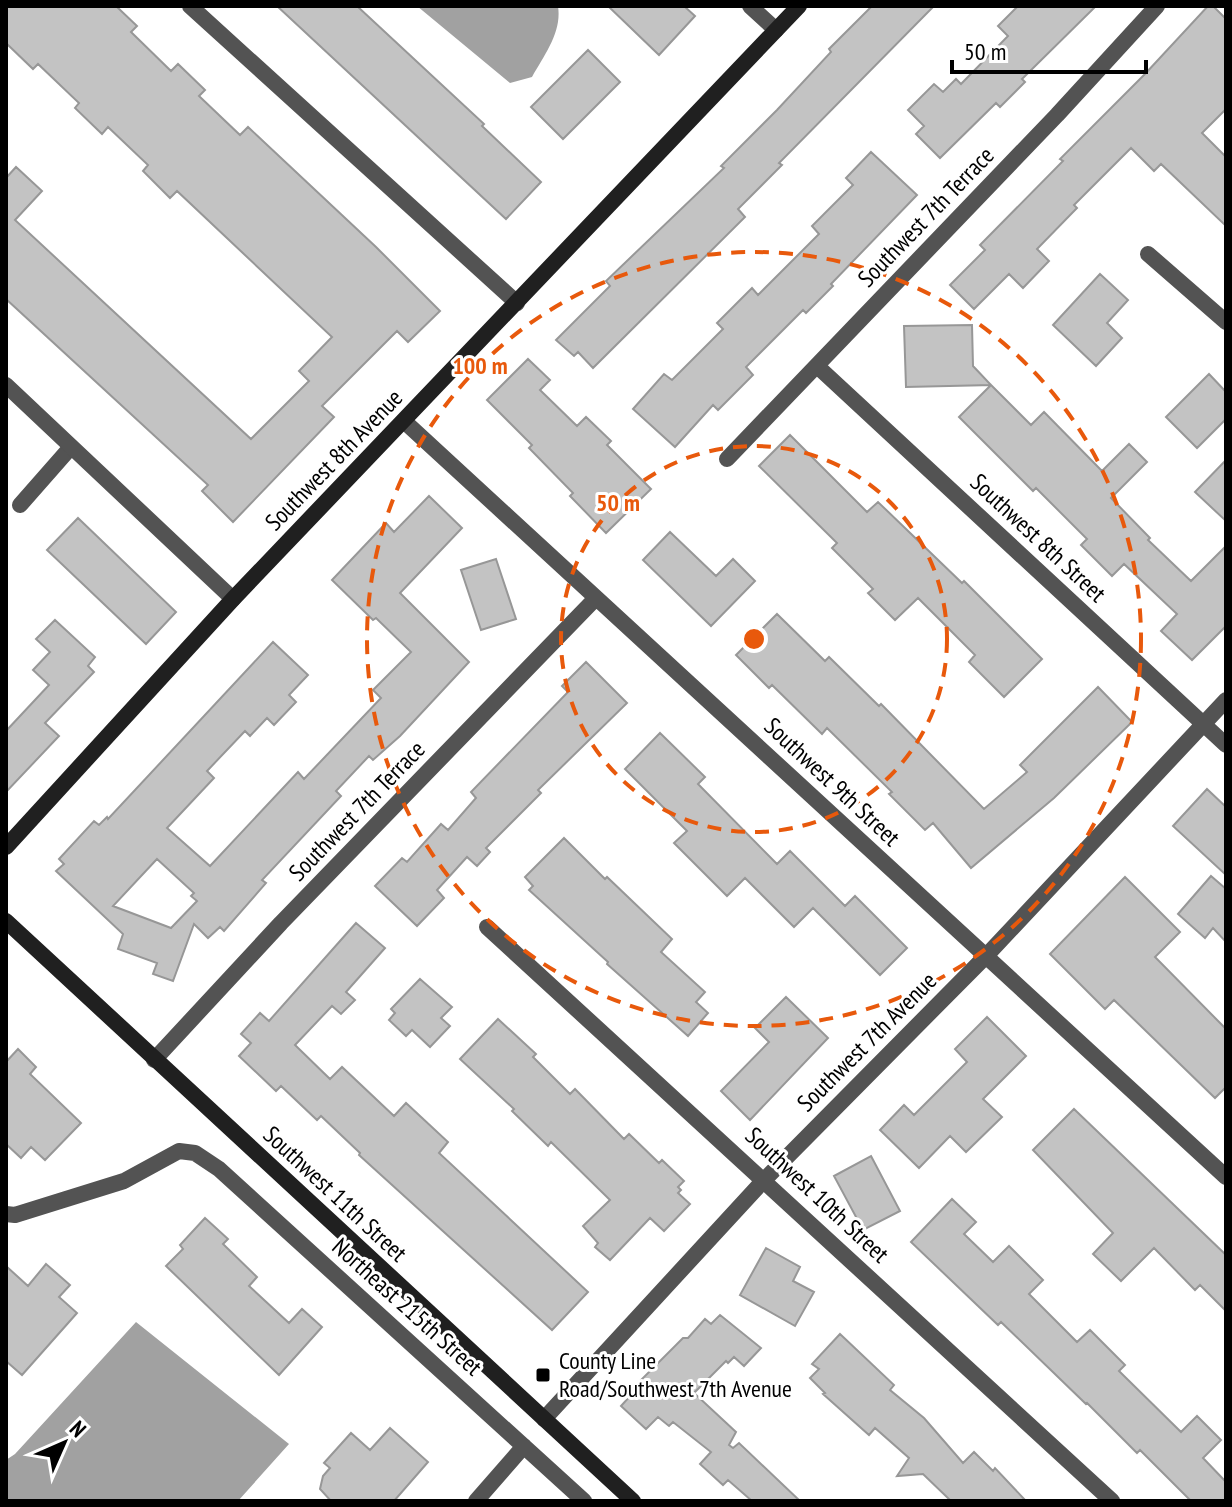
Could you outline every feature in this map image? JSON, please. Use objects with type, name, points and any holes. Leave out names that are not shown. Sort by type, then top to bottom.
[{"type":"street","points":[[190,6],[517,303]]},
{"type":"street","points":[[750,6],[776,30]]},
{"type":"street","name":"Southwest 8th Avenue","points":[[6,847],[233,599],[799,6]]},
{"type":"street","name":"Southwest 7th Terrace","points":[[727,459],[1157,6]]},
{"type":"street","points":[[1148,254],[1226,322]]},
{"type":"street","name":"Southwest 8th Street","points":[[817,366],[1226,745]]},
{"type":"street","points":[[6,385],[233,599]]},
{"type":"street","name":"Southwest 9th Street","points":[[405,422],[1226,1177]]},
{"type":"street","points":[[20,505],[71,447]]},
{"type":"street","name":"Southwest 7th Terrace","points":[[154,1060],[281,923],[596,598]]},
{"type":"street","name":"Southwest 7th Avenue","points":[[544,1419],[765,1179],[986,956],[1226,700]]},
{"type":"street","name":"Southwest 11th Street","points":[[6,921],[633,1501]]},
{"type":"street","name":"Southwest 10th Street","points":[[487,927],[765,1179],[1112,1501]]},
{"type":"street","name":"Northeast 215th Street","points":[[6,1214],[15,1215],[124,1181],[179,1151],[195,1153],[219,1169],[584,1501]]},
{"type":"street","points":[[476,1501],[524,1446]]},
{"type":"shaded area","points":[[417,6],[558,6],[559,16],[551,43],[532,77],[510,83]]},
{"type":"shaded area","points":[[136,1322],[289,1444],[238,1501],[6,1501],[6,1460],[15,1454]]},
{"type":"building","points":[[6,6],[116,6],[137,26],[131,32],[171,71],[178,64],[205,90],[199,96],[240,135],[248,127],[440,311],[408,342],[397,331],[322,406],[334,417],[233,522],[202,491],[208,485],[6,299],[6,178],[16,167],[42,191],[15,220],[251,439],[309,381],[299,371],[332,337],[177,191],[170,198],[143,171],[148,165],[108,127],[102,134],[75,108],[79,103],[38,64],[33,69],[6,43]]},
{"type":"building","points":[[277,6],[357,6],[484,124],[482,126],[541,182],[506,219]]},
{"type":"building","points":[[608,6],[684,6],[695,16],[659,55]]},
{"type":"building","points":[[872,6],[934,6],[779,163],[782,165],[738,209],[745,217],[593,368],[578,352],[574,356],[556,340],[610,286],[606,281],[724,168],[721,166]]},
{"type":"building","points":[[1018,6],[1096,6],[1022,79],[1025,82],[1000,107],[996,103],[940,158],[916,134],[924,126],[908,110],[934,84],[943,92],[956,79],[961,84],[1008,36],[998,26]]},
{"type":"building","points":[[1208,6],[1213,6],[1226,19],[1226,109],[1202,133],[1226,157],[1226,226],[1161,164],[1154,171],[1131,148],[1074,205],[1077,208],[1037,249],[1049,261],[1023,288],[1009,274],[974,309],[950,285],[985,250],[980,245]]},
{"type":"building","points":[[588,50],[620,82],[563,139],[531,107]]},
{"type":"building","points":[[871,152],[917,195],[831,284],[833,286],[806,313],[803,310],[746,367],[753,375],[718,410],[713,405],[675,447],[633,409],[664,374],[672,380],[723,329],[717,323],[752,288],[758,295],[819,234],[812,226],[853,185],[846,178]]},
{"type":"building","points":[[1100,274],[1128,300],[1107,323],[1122,338],[1096,366],[1053,325]]},
{"type":"building","points":[[972,325],[973,366],[991,385],[906,387],[904,326]]},
{"type":"building","points":[[528,359],[550,380],[540,390],[577,426],[586,417],[611,441],[607,445],[651,489],[606,533],[529,448],[532,445],[487,400]]},
{"type":"building","points":[[1209,374],[1226,392],[1226,419],[1197,448],[1166,417]]},
{"type":"building","points":[[991,385],[1031,425],[1044,412],[1102,471],[1129,444],[1147,462],[1111,498],[1150,538],[1148,540],[1191,581],[1226,546],[1226,626],[1192,660],[1161,631],[1177,614],[1124,564],[1112,576],[1081,545],[1087,539],[1036,488],[1033,491],[959,417]]},
{"type":"building","points":[[790,435],[867,512],[878,502],[962,583],[964,581],[1042,659],[1004,697],[969,662],[975,655],[918,598],[895,620],[868,593],[873,589],[832,548],[837,543],[759,466]]},
{"type":"building","points":[[1226,460],[1226,521],[1195,492]]},
{"type":"building","points":[[429,496],[462,528],[400,593],[469,662],[400,736],[373,760],[369,756],[336,791],[341,796],[262,880],[266,883],[224,931],[220,927],[208,938],[194,924],[173,981],[153,974],[157,963],[118,949],[123,934],[56,871],[64,864],[59,859],[94,821],[99,825],[108,819],[273,642],[308,675],[289,695],[296,702],[274,725],[267,718],[250,736],[245,731],[207,771],[214,778],[167,828],[210,866],[298,772],[304,779],[381,698],[373,690],[411,652],[332,580],[386,523],[394,532]],"holes":[[[157,859],[194,893],[191,896],[197,901],[171,928],[113,906]]]},
{"type":"building","points":[[78,518],[176,612],[146,644],[47,550]]},
{"type":"building","points":[[670,532],[716,576],[733,559],[755,581],[711,626],[643,560]]},
{"type":"building","points":[[496,559],[516,619],[481,630],[461,570]]},
{"type":"building","points":[[777,614],[825,661],[829,657],[879,706],[881,704],[984,809],[1027,772],[1020,765],[1098,687],[1132,722],[1054,798],[971,868],[933,823],[925,830],[889,794],[892,792],[827,728],[822,734],[736,655]]},
{"type":"building","points":[[55,620],[95,657],[88,666],[94,672],[45,723],[59,736],[6,792],[6,731],[49,685],[33,670],[50,652],[36,639]]},
{"type":"building","points":[[586,662],[627,703],[538,790],[541,793],[486,848],[490,852],[477,866],[467,857],[437,890],[444,898],[417,926],[375,886],[402,858],[407,862],[441,824],[448,830],[476,798],[471,792],[568,692],[562,686]]},
{"type":"building","points":[[660,733],[705,777],[698,784],[777,864],[790,851],[845,906],[855,896],[907,948],[880,975],[813,908],[794,927],[745,878],[727,896],[674,843],[687,831],[625,769]]},
{"type":"building","points":[[1207,789],[1226,807],[1226,875],[1173,826]]},
{"type":"building","points":[[564,838],[672,939],[661,952],[705,992],[696,1002],[708,1013],[688,1036],[529,890],[533,886],[525,877]]},
{"type":"building","points":[[1211,876],[1226,889],[1226,942],[1213,928],[1205,938],[1178,914]]},
{"type":"building","points":[[1125,877],[1180,932],[1155,957],[1226,1029],[1226,1087],[1215,1098],[1114,1000],[1105,1009],[1050,954]]},
{"type":"building","points":[[356,923],[385,948],[346,992],[355,1000],[341,1014],[332,1006],[295,1045],[330,1079],[342,1067],[394,1116],[406,1103],[448,1142],[439,1153],[588,1292],[552,1330],[359,1155],[321,1116],[317,1120],[281,1086],[276,1091],[239,1056],[251,1043],[241,1034],[260,1013],[269,1021]]},
{"type":"building","points":[[420,979],[452,1007],[441,1018],[450,1026],[430,1047],[412,1030],[406,1036],[389,1020],[395,1013],[391,1009]]},
{"type":"building","points":[[786,997],[828,1038],[750,1120],[721,1091],[769,1042],[755,1028]]},
{"type":"building","points":[[987,1017],[1026,1056],[983,1099],[1002,1117],[966,1152],[950,1136],[919,1168],[880,1130],[904,1105],[914,1115],[967,1062],[955,1049]]},
{"type":"building","points":[[498,1019],[536,1054],[533,1057],[570,1094],[575,1089],[624,1139],[629,1134],[659,1163],[662,1160],[684,1181],[678,1187],[681,1190],[678,1193],[690,1204],[664,1231],[650,1218],[610,1260],[595,1247],[598,1243],[583,1226],[610,1200],[551,1142],[548,1146],[512,1111],[514,1109],[460,1059]]},
{"type":"building","points":[[18,1049],[36,1067],[30,1074],[81,1123],[45,1160],[31,1147],[21,1158],[6,1144],[6,1062]]},
{"type":"building","points":[[1074,1109],[1226,1255],[1226,1311],[1200,1285],[1195,1290],[1154,1248],[1121,1281],[1093,1254],[1113,1233],[1033,1150]]},
{"type":"building","points":[[871,1156],[900,1211],[863,1230],[834,1176]]},
{"type":"building","points":[[952,1199],[976,1222],[964,1234],[993,1262],[1009,1246],[1043,1280],[1029,1294],[1077,1342],[1090,1330],[1125,1365],[1119,1371],[1181,1432],[1197,1416],[1221,1440],[1203,1458],[1226,1482],[1226,1501],[1191,1501],[1140,1450],[1137,1453],[1001,1322],[998,1325],[911,1242]]},
{"type":"building","points":[[205,1218],[228,1239],[223,1244],[257,1277],[249,1286],[289,1323],[302,1309],[322,1327],[279,1375],[166,1266],[183,1249],[180,1245]]},
{"type":"building","points":[[766,1248],[800,1267],[793,1281],[814,1292],[795,1326],[740,1295]]},
{"type":"building","points":[[46,1264],[70,1285],[59,1297],[77,1313],[22,1375],[6,1361],[6,1266],[28,1286]]},
{"type":"building","points":[[720,1315],[761,1348],[744,1366],[734,1357],[728,1363],[726,1361],[694,1393],[736,1432],[729,1445],[733,1448],[739,1443],[800,1501],[752,1501],[728,1480],[723,1485],[700,1464],[711,1452],[673,1422],[669,1426],[658,1417],[646,1429],[621,1406],[632,1394],[629,1392],[683,1338],[688,1338],[705,1319],[711,1324]]},
{"type":"building","points":[[840,1334],[894,1385],[890,1390],[924,1418],[963,1463],[974,1452],[993,1471],[995,1468],[1026,1501],[951,1501],[923,1474],[897,1476],[909,1458],[875,1428],[869,1435],[823,1394],[810,1378],[819,1369],[812,1364]]},
{"type":"building","points":[[390,1428],[428,1462],[394,1501],[331,1501],[320,1489],[323,1476],[330,1468],[324,1463],[351,1433],[370,1450]]},
{"type":"place","name":"County Line Road/Southwest 7th Avenue","points":[[543,1375]]}]
